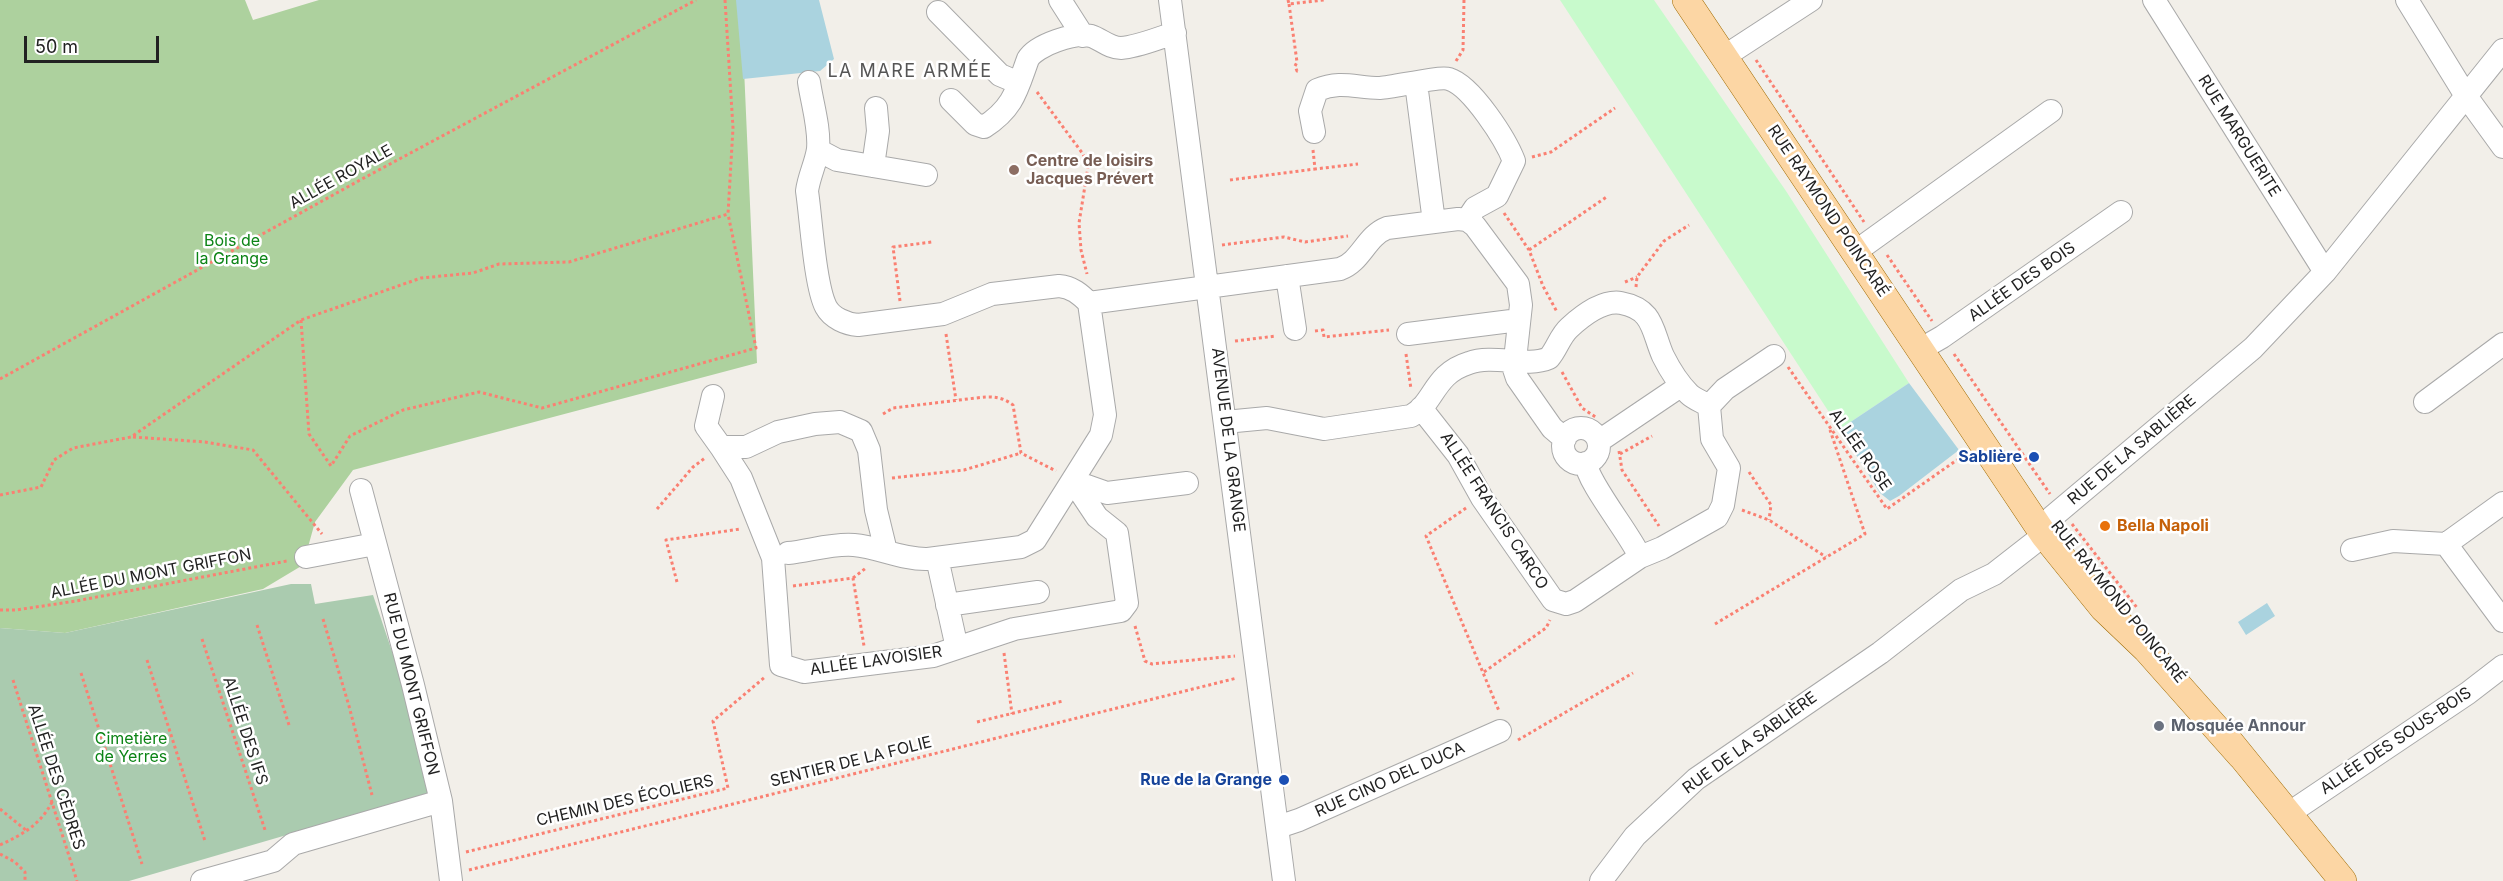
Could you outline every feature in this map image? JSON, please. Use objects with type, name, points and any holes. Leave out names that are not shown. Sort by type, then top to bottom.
[{"type":"main road","name":"RUE RAYMOND POINCARÉ","points":[[1686,0],[1970,422],[1990,457],[2055,531],[2103,608],[2146,649],[2241,756],[2343,881]]},
{"type":"street","points":[[1060,0],[1083,36]]},
{"type":"street","name":"AVENUE DE LA GRANGE","points":[[1170,0],[1284,881]]},
{"type":"street","points":[[1725,56],[1811,0]]},
{"type":"street","name":"RUE MARGUERITE","points":[[2154,0],[2325,272]]},
{"type":"street","points":[[2407,0],[2466,96],[2503,147]]},
{"type":"street","points":[[938,12],[1000,75],[1021,79]]},
{"type":"street","points":[[951,100],[975,124],[984,127],[1013,100],[1028,58],[1045,44],[1091,36],[1110,46],[1120,48],[1175,33]]},
{"type":"street","name":"RUE DE LA SABLIÈRE","points":[[1601,881],[1635,836],[1696,779],[1880,653],[1961,590],[1994,574],[2055,531],[2253,348],[2325,272],[2503,50]]},
{"type":"street","points":[[1314,131],[1310,111],[1317,90],[1331,84],[1374,88],[1448,79],[1468,91],[1484,112],[1514,161],[1497,196],[1475,208],[1467,220]]},
{"type":"street","points":[[788,553],[852,545],[886,551],[912,559],[937,558],[1028,544],[1041,534],[1101,435],[1105,415],[1089,303],[1067,286],[992,294],[944,314],[858,325],[848,324],[831,314],[822,295],[807,191],[808,178],[818,150],[818,134],[809,82]]},
{"type":"street","points":[[1416,83],[1434,222]]},
{"type":"street","points":[[873,166],[878,131],[876,108]]},
{"type":"street","points":[[1855,252],[2051,111]]},
{"type":"street","points":[[818,150],[837,160],[926,175]]},
{"type":"street","name":"ALLÉE DES BOIS","points":[[1921,349],[1942,337],[2121,212]]},
{"type":"street","points":[[1089,303],[1347,266],[1377,232],[1387,228],[1458,219],[1467,220],[1493,248],[1518,285],[1521,297],[1514,360],[1517,378],[1551,428],[1565,439]]},
{"type":"street","points":[[1287,276],[1295,332]]},
{"type":"street","points":[[1225,422],[1267,418],[1324,429],[1411,416],[1419,410],[1443,378],[1455,369],[1470,362],[1486,360],[1536,361],[1549,358],[1570,327],[1603,304],[1615,302],[1634,306],[1644,312],[1653,324],[1663,356],[1690,396],[1708,406]]},
{"type":"street","points":[[1402,338],[1519,320]]},
{"type":"street","points":[[2425,402],[2503,344]]},
{"type":"street","points":[[1708,406],[1725,389],[1774,356]]},
{"type":"street","points":[[1604,438],[1582,428],[1572,431],[1565,439],[1564,450],[1569,460],[1580,464],[1591,461],[1604,438],[1673,391]]},
{"type":"street","name":"ALLÉE LAVOISIER","points":[[713,396],[706,426],[741,478],[773,558],[781,665],[804,672],[933,656],[1014,629],[1121,610],[1125,607]]},
{"type":"street","points":[[1708,406],[1712,439],[1729,468],[1723,506]]},
{"type":"street","name":"ALLÉE FRANCIS CARCO","points":[[1419,410],[1458,455],[1482,498],[1552,600],[1559,604],[1575,601],[1640,557],[1708,524],[1717,517],[1723,506]]},
{"type":"street","points":[[721,447],[746,447],[786,429],[840,422],[861,431],[866,441],[876,510],[886,551]]},
{"type":"street","points":[[1586,463],[1586,469],[1640,557]]},
{"type":"street","points":[[1073,481],[1107,493],[1187,483]]},
{"type":"street","points":[[1073,481],[1097,517],[1117,533],[1127,603],[1125,607]]},
{"type":"street","name":"RUE DU MONT GRIFFON","points":[[361,490],[441,801],[449,871]]},
{"type":"street","points":[[2352,550],[2393,541],[2446,544],[2503,503]]},
{"type":"street","points":[[306,557],[375,544]]},
{"type":"street","points":[[2446,544],[2503,621]]},
{"type":"street","points":[[937,558],[957,648]]},
{"type":"street","points":[[947,605],[1038,592]]},
{"type":"street","name":"ALLÉE DES SOUS-BOIS","points":[[2288,814],[2468,693],[2503,666]]},
{"type":"street","name":"RUE CINO DEL DUCA","points":[[1278,827],[1500,731]]},
{"type":"street","points":[[202,881],[273,861],[293,844],[441,801]]},
{"type":"path","name":"ALLÉE ROYALE","points":[[0,379],[362,179],[696,0]]},
{"type":"path","points":[[301,320],[309,434],[331,466],[350,436],[403,410],[478,392],[542,408],[756,348],[728,214],[733,128],[725,0]]},
{"type":"path","points":[[1300,70],[1297,71],[1295,66],[1297,62],[1288,2],[1324,0]]},
{"type":"path","points":[[1448,79],[1463,50],[1464,0]]},
{"type":"path","points":[[1021,79],[1042,98],[1083,154],[1088,167],[1079,223],[1089,303]]},
{"type":"path","points":[[1514,161],[1551,152],[1615,108]]},
{"type":"path","points":[[1314,131],[1311,130],[1315,169]]},
{"type":"path","points":[[1230,180],[1358,164]]},
{"type":"path","points":[[1497,196],[1496,201],[1529,250],[1543,286],[1558,315],[1570,327]]},
{"type":"path","points":[[1529,250],[1608,196]]},
{"type":"path","points":[[131,437],[301,320],[421,278],[473,273],[499,264],[568,262],[728,214]]},
{"type":"path","points":[[1634,306],[1637,277],[1664,241],[1689,225]]},
{"type":"path","points":[[1205,260],[1221,258],[1220,245],[1284,237],[1305,242],[1349,236],[1364,248]]},
{"type":"path","points":[[902,319],[893,247],[932,242]]},
{"type":"path","points":[[944,314],[956,400]]},
{"type":"path","points":[[1215,344],[1323,330],[1324,337],[1402,338],[1413,403],[1419,410]]},
{"type":"path","name":"ALLÉE ROSE","points":[[1774,356],[1780,356],[1887,509],[1971,451]]},
{"type":"path","points":[[1558,364],[1582,408],[1598,419],[1604,438],[1620,454],[1622,470],[1670,543]]},
{"type":"path","points":[[882,414],[894,408],[989,396],[1004,398],[1013,405],[1021,453]]},
{"type":"path","points":[[1715,624],[1865,534],[1828,426]]},
{"type":"path","points":[[1620,454],[1652,436]]},
{"type":"path","points":[[0,495],[41,487],[54,460],[73,448],[131,437],[205,442],[253,450],[315,522],[334,552]]},
{"type":"path","points":[[657,509],[693,468],[721,447]]},
{"type":"path","points":[[873,481],[964,470],[1021,453],[1073,481]]},
{"type":"path","points":[[1726,460],[1738,459],[1742,462],[1772,505],[1770,520]]},
{"type":"path","points":[[1482,498],[1426,536],[1499,707],[1500,731],[1515,742],[1633,673]]},
{"type":"path","points":[[1723,506],[1731,506],[1770,520],[1826,557]]},
{"type":"path","points":[[677,582],[666,540],[759,527]]},
{"type":"path","name":"ALLÉE DU MONT GRIFFON","points":[[0,610],[76,602],[306,557]]},
{"type":"path","points":[[777,588],[854,579],[867,664]]},
{"type":"path","points":[[1484,672],[1546,628],[1559,604]]},
{"type":"path","points":[[1125,607],[1137,629],[1144,662],[1152,664],[1227,658],[1254,652]]},
{"type":"path","points":[[323,620],[349,706],[372,795]]},
{"type":"path","points":[[257,625],[289,725]]},
{"type":"path","points":[[995,635],[1004,651],[1012,714]]},
{"type":"path","name":"ALLÉE DES IFS","points":[[202,639],[265,830]]},
{"type":"path","points":[[147,660],[205,841]]},
{"type":"path","name":"CHEMIN DES ÉCOLIERS","points":[[449,871],[728,788],[713,721],[770,673]]},
{"type":"path","points":[[81,674],[142,864]]},
{"type":"path","name":"SENTIER DE LA FOLIE","points":[[449,871],[1257,675]]},
{"type":"path","name":"ALLÉE DES CÈDRES","points":[[13,680],[77,881]]},
{"type":"path","points":[[977,722],[1062,701]]},
{"type":"path","points":[[0,845],[27,831],[46,815],[53,801]]},
{"type":"path","points":[[0,809],[27,831]]},
{"type":"path","points":[[0,854],[15,862],[25,872],[25,881]]},
{"type":"green space","name":"Bois de la Grange","points":[[0,0],[245,0],[253,20],[319,0],[741,0],[757,363],[353,470],[315,522],[303,565],[263,589],[65,633],[0,628]]},
{"type":"green space","points":[[1560,0],[1654,0],[1786,191],[1909,383],[1840,429]]},
{"type":"green space","name":"Cimetière de Yerres","points":[[291,584],[311,584],[315,604],[373,595],[401,678],[434,792],[129,881],[0,881],[0,628],[65,633]]},
{"type":"water","points":[[736,0],[819,0],[834,59],[820,71],[743,79]]},
{"type":"water","points":[[1909,383],[1959,450],[1890,501],[1880,493],[1840,429]]},
{"type":"water","points":[[2267,603],[2275,616],[2246,635],[2238,622]]},
{"type":"place","name":"Centre de loisirs Jacques Prévert","points":[[1014,170]]},
{"type":"place","name":"Sablière","points":[[2034,457]]},
{"type":"place","name":"Bella Napoli","points":[[2105,526]]},
{"type":"place","name":"Mosquée Annour","points":[[2159,726]]},
{"type":"place","name":"Rue de la Grange","points":[[1284,780]]},
{"type":"district","name":"LA MARE ARMÉE","points":[[910,72]]}]
